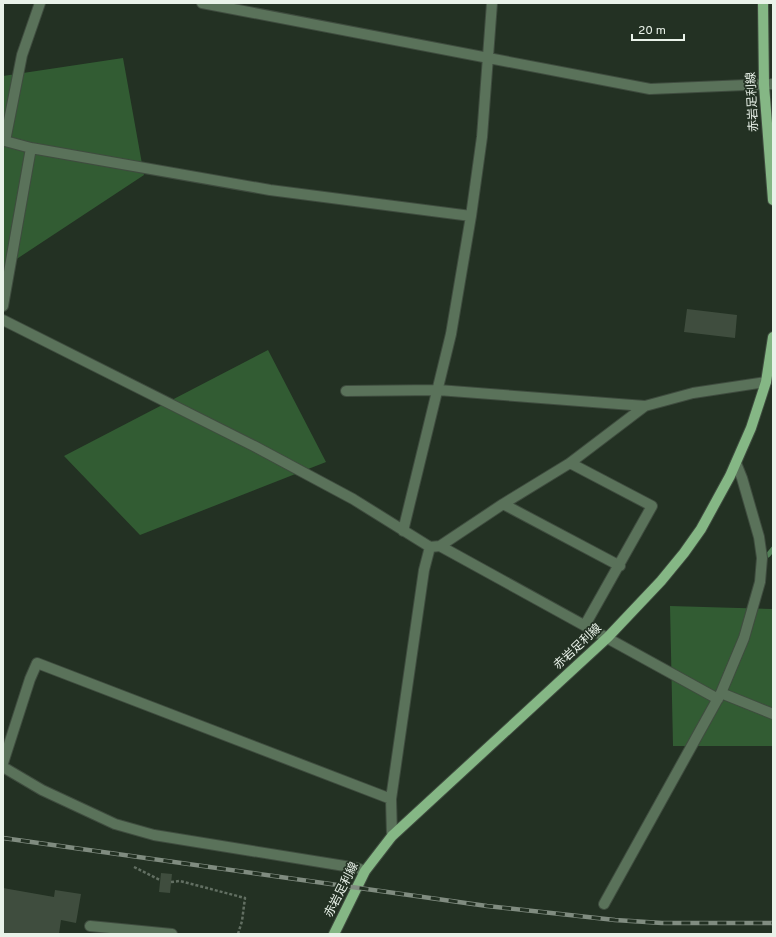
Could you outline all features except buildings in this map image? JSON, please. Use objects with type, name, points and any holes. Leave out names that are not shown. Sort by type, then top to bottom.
[{"type":"main road","name":"赤岩足利線","points":[[763,3],[769,84],[773,200]]},
{"type":"main road","name":"赤岩足利線","points":[[334,934],[365,871],[392,836],[608,637],[646,598],[684,553],[701,529],[736,462],[751,428],[766,382],[773,337]]},
{"type":"street","points":[[40,3],[22,55],[5,141],[31,148],[270,190],[471,216]]},
{"type":"street","points":[[202,3],[650,89],[769,84]]},
{"type":"street","points":[[403,531],[438,390],[450,334],[471,216],[482,137],[492,3]]},
{"type":"street","points":[[3,306],[31,148]]},
{"type":"street","points":[[3,320],[254,446],[353,499],[430,547],[440,546],[570,462],[645,406]]},
{"type":"street","points":[[346,391],[438,390],[645,406],[693,393],[766,382]]},
{"type":"street","points":[[570,462],[652,506],[620,566],[585,625]]},
{"type":"street","points":[[604,904],[720,696],[744,638],[760,582],[762,558],[757,529],[736,462]]},
{"type":"street","points":[[503,504],[620,566]]},
{"type":"street","points":[[440,546],[720,696],[773,714]]},
{"type":"street","points":[[392,836],[391,799],[424,570],[430,547]]},
{"type":"street","points":[[3,763],[30,679],[37,663],[391,799]]},
{"type":"street","points":[[3,768],[42,790],[115,824],[154,835],[357,868],[365,871]]},
{"type":"street","points":[[90,926],[172,934]]},
{"type":"path","points":[[134,867],[160,880]]},
{"type":"path","points":[[171,882],[180,881],[245,898],[242,921],[238,934]]},
{"type":"green space","points":[[123,58],[144,175],[3,268],[3,76]]},
{"type":"green space","points":[[268,350],[326,462],[140,535],[64,456]]},
{"type":"green space","points":[[670,606],[773,609],[773,746],[673,746]]},
{"type":"waterway","points":[[768,555],[773,549]]},
{"type":"railway","points":[[3,838],[487,906],[615,920],[662,923],[773,923]]}]
